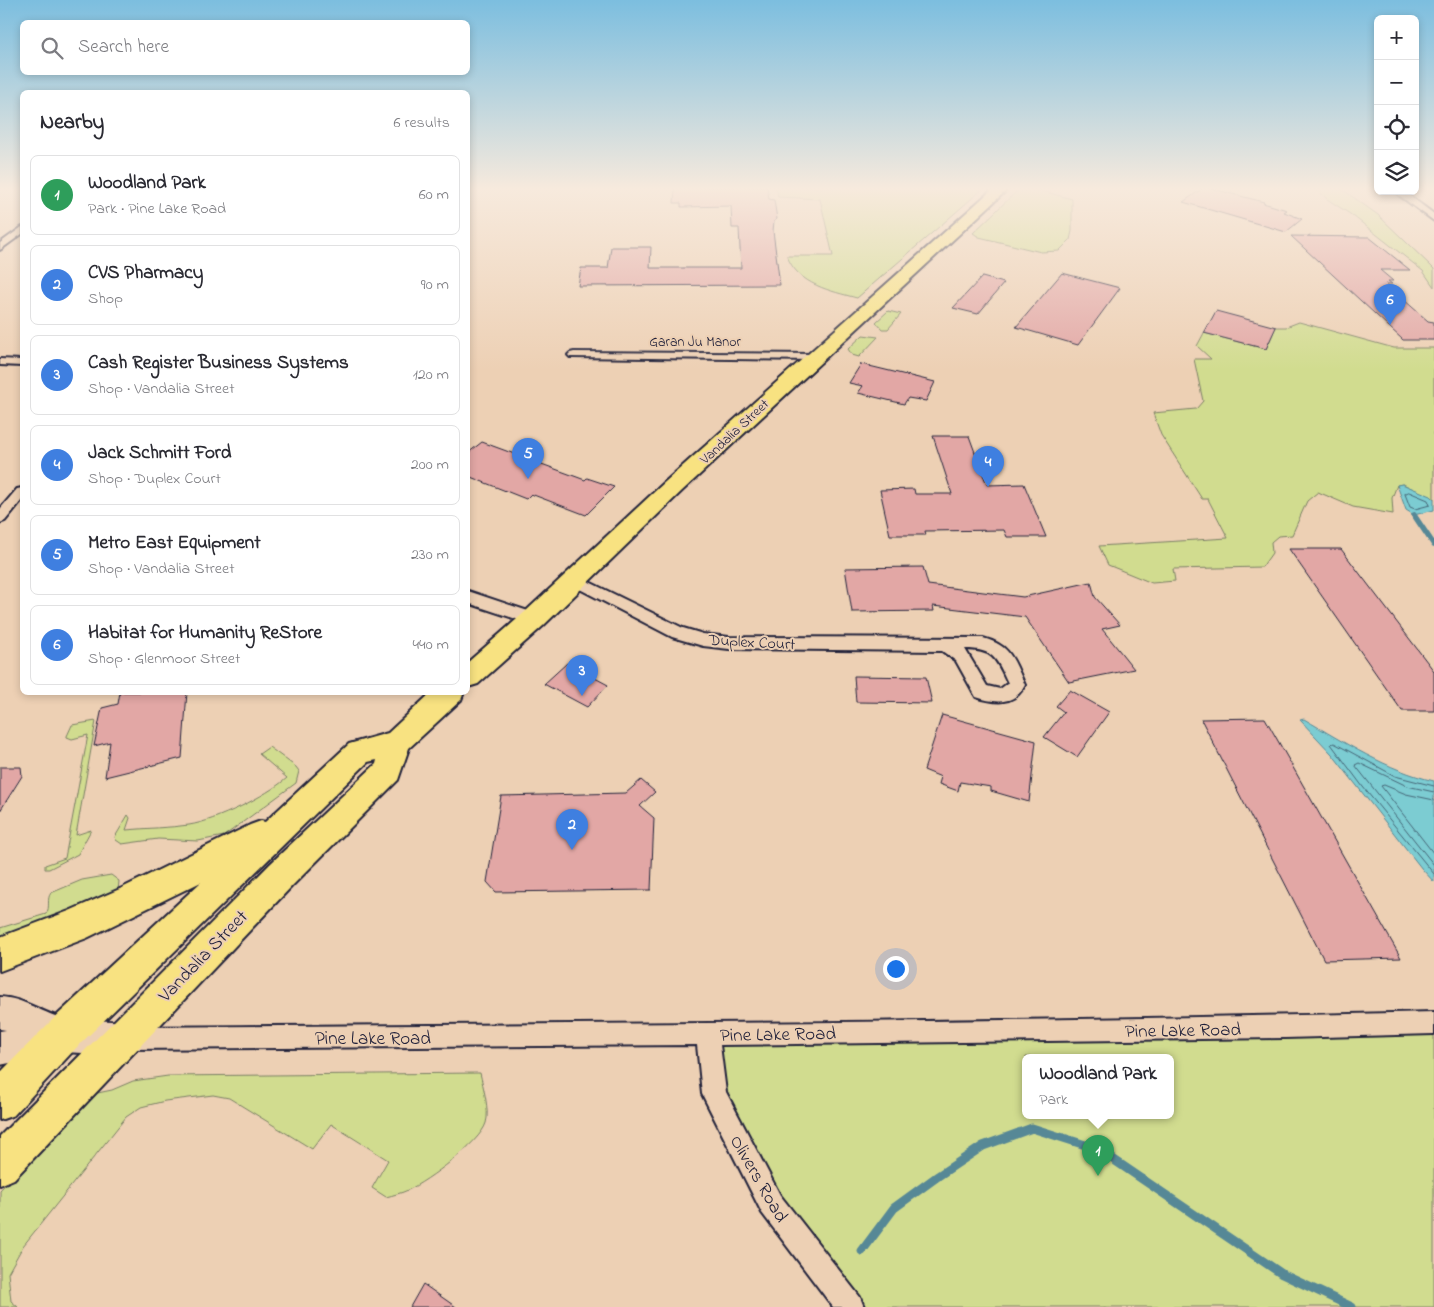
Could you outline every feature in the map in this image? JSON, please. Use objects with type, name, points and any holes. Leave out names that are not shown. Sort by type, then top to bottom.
[{"type":"main road","name":"Vandalia Street","points":[[470,676],[674,486],[936,248]]},
{"type":"main road","name":"Vandalia Street","points":[[0,1101],[63,1035],[359,753],[397,742],[448,695]]},
{"type":"main road","name":"Vandalia Street","points":[[0,1165],[281,875],[388,771],[397,742]]},
{"type":"main road","points":[[0,954],[75,926],[134,899],[288,820]]},
{"type":"main road","points":[[0,1013],[13,1014],[63,1035]]},
{"type":"main road","points":[[0,1048],[63,1035],[123,1038]]},
{"type":"street","name":"Garan Ju Manor","points":[[574,355],[816,357]]},
{"type":"street","points":[[0,362],[20,363]]},
{"type":"street","points":[[0,518],[20,494]]},
{"type":"street","name":"Duplex Court","points":[[575,580],[678,633],[703,640],[729,643],[942,645]]},
{"type":"street","points":[[470,597],[534,618]]},
{"type":"street","name":"Pine Lake Road","points":[[123,1038],[707,1034],[1434,1024]]},
{"type":"street","name":"Olivers Road","points":[[707,1034],[714,1094],[771,1204],[850,1307]]},
{"type":"green space","points":[[831,248],[915,248],[857,298],[837,293],[807,280],[792,266],[787,256],[833,256]]},
{"type":"green space","points":[[1024,248],[1062,248],[1059,251],[1041,252]]},
{"type":"green space","points":[[1394,248],[1412,248],[1434,269],[1434,287],[1423,271]]},
{"type":"green space","points":[[888,311],[901,314],[888,329],[882,329],[876,322]]},
{"type":"green space","points":[[1299,322],[1394,348],[1434,348],[1434,499],[1403,484],[1397,485],[1392,498],[1393,514],[1353,507],[1318,492],[1307,501],[1292,535],[1278,536],[1271,542],[1272,553],[1262,567],[1173,569],[1175,581],[1152,583],[1108,565],[1099,546],[1228,538],[1208,499],[1202,499],[1161,435],[1153,413],[1196,409],[1203,401],[1194,359],[1211,359],[1197,346],[1204,333],[1266,349],[1276,327],[1286,327]]},
{"type":"green space","points":[[863,335],[878,337],[859,357],[852,355],[848,349]]},
{"type":"green space","points":[[96,721],[76,835],[91,830],[78,854],[49,869],[45,869],[45,865],[65,858],[88,735],[72,739],[67,736],[72,725]]},
{"type":"green space","points":[[269,747],[299,771],[296,783],[224,836],[198,841],[158,839],[122,844],[116,840],[115,837],[128,815],[130,818],[126,830],[189,825],[226,813],[267,792],[287,778],[259,754]]},
{"type":"green space","points":[[111,875],[119,881],[118,891],[0,944],[0,928],[46,914],[51,893],[82,880]]},
{"type":"green space","points":[[1434,1022],[1434,1307],[846,1307],[714,1094],[707,1034]]},
{"type":"green space","points":[[480,1073],[487,1112],[486,1123],[482,1131],[464,1151],[427,1179],[406,1191],[386,1197],[372,1188],[388,1160],[331,1124],[312,1149],[229,1098],[213,1095],[165,1101],[141,1107],[126,1117],[23,1246],[8,1273],[11,1301],[18,1307],[0,1307],[0,1190],[88,1095],[112,1090],[133,1081],[168,1076]]},
{"type":"water","points":[[1402,484],[1431,496],[1434,499],[1434,510],[1414,515],[1406,510],[1397,485]]},
{"type":"water","points":[[1304,719],[1383,763],[1434,781],[1434,882],[1332,754],[1300,720]]},
{"type":"building","points":[[611,248],[651,248],[650,268],[741,268],[740,248],[775,248],[780,285],[578,286],[581,268],[608,268]]},
{"type":"building","points":[[1304,248],[1383,248],[1410,270],[1380,270],[1393,281],[1388,281],[1392,284],[1386,284],[1428,321],[1434,322],[1434,340],[1403,340]]},
{"type":"building","points":[[1062,273],[1120,288],[1078,345],[1016,327]]},
{"type":"building","points":[[982,277],[1004,283],[978,314],[953,308]]},
{"type":"building","points":[[1216,311],[1276,327],[1266,349],[1204,333]]},
{"type":"building","points":[[861,364],[935,382],[926,401],[908,398],[904,404],[858,393],[863,386],[849,383]]},
{"type":"building","points":[[933,436],[969,436],[987,485],[1024,484],[1046,537],[1007,537],[1004,530],[925,531],[926,535],[890,535],[880,490],[914,489],[915,494],[952,494]]},
{"type":"building","points":[[482,442],[585,480],[587,478],[614,487],[586,515],[531,494],[526,499],[470,477],[470,451]]},
{"type":"building","points":[[1289,549],[1341,549],[1434,671],[1434,711],[1402,711]]},
{"type":"building","points":[[923,567],[928,585],[1023,597],[1091,582],[1095,597],[1120,625],[1102,629],[1134,669],[1069,682],[1025,617],[933,606],[934,611],[852,612],[845,568]]},
{"type":"building","points":[[567,663],[608,685],[587,707],[544,684]]},
{"type":"building","points":[[854,676],[926,677],[932,703],[856,702]]},
{"type":"building","points":[[1070,690],[1109,712],[1077,757],[1044,737],[1064,712],[1056,706]]},
{"type":"building","points":[[120,695],[187,695],[182,758],[105,777],[110,742],[94,746],[102,708],[118,704]]},
{"type":"building","points":[[942,715],[1036,741],[1029,802],[991,791],[991,787],[960,782],[958,791],[939,784],[941,777],[924,770]]},
{"type":"building","points":[[1265,718],[1401,958],[1324,960],[1201,719]]},
{"type":"building","points":[[0,767],[21,767],[22,776],[0,811]]},
{"type":"building","points":[[641,780],[655,792],[640,806],[654,818],[651,890],[496,892],[487,882],[501,796],[626,793]]},
{"type":"building","points":[[423,1284],[456,1307],[410,1307]]},
{"type":"waterway","points":[[1414,515],[1434,545]]},
{"type":"waterway","points":[[862,1251],[894,1208],[938,1176],[983,1146],[1032,1128],[1098,1149],[1282,1274],[1352,1307]]},
{"type":"place","name":"Habitat for Humanity ReStore","points":[[1390,325]]},
{"type":"place","name":"Metro East Equipment","points":[[528,479]]},
{"type":"place","name":"Jack Schmitt Ford","points":[[988,487]]},
{"type":"place","name":"Cash Register Business Systems","points":[[582,696]]},
{"type":"place","name":"CVS Pharmacy","points":[[572,850]]},
{"type":"place","name":"Woodland Park","points":[[1098,1176]]}]
